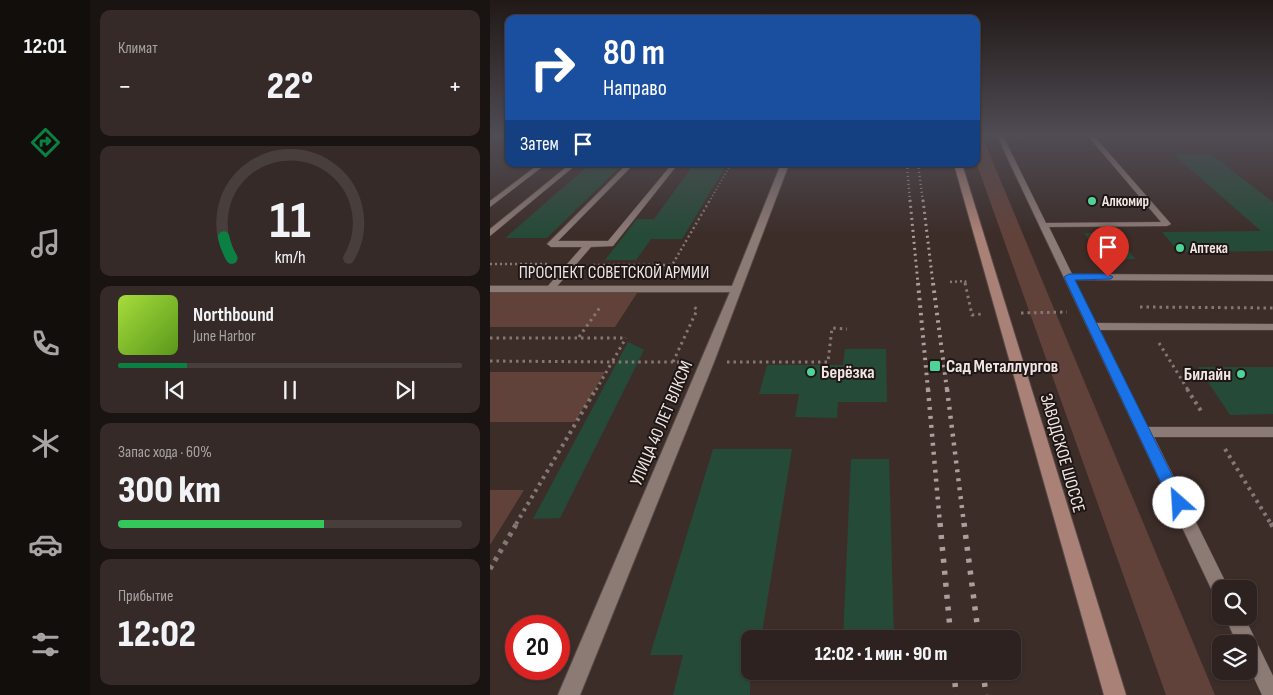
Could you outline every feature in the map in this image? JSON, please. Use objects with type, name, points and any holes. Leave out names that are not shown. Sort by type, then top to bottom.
[{"type":"main road","name":"ЗАВОДСКОЕ ШОССЕ","points":[[959,168],[1115,695]]},
{"type":"street","name":"УЛИЦА 40 ЛЕТ ВЛКСМ","points":[[569,695],[708,362],[783,168]]},
{"type":"street","name":"ПРОСПЕКТ СОВЕТСКОЙ АРМИИ","points":[[490,289],[737,290]]},
{"type":"lane","points":[[490,205],[537,168]]},
{"type":"lane","points":[[490,233],[569,168]]},
{"type":"lane","points":[[627,168],[551,244],[610,244],[671,168]]},
{"type":"lane","points":[[1016,168],[1216,580]]},
{"type":"lane","points":[[1044,225],[1167,224],[1119,168]]},
{"type":"lane","points":[[550,289],[589,244]]},
{"type":"lane","points":[[1069,277],[1273,278]]},
{"type":"lane","points":[[1094,326],[1273,327]]},
{"type":"lane","points":[[1145,432],[1273,432]]},
{"type":"lane","points":[[1257,664],[1272,695]]},
{"type":"path","points":[[658,289],[728,168]]},
{"type":"path","points":[[578,338],[605,300]]},
{"type":"path","points":[[1140,307],[1273,308]]},
{"type":"path","points":[[673,362],[697,310]]},
{"type":"path","points":[[490,361],[828,362],[832,328],[847,328]]},
{"type":"path","points":[[490,338],[626,338],[490,569]]},
{"type":"shaded area","points":[[978,168],[996,168],[1215,695],[1166,695]]},
{"type":"shaded area","points":[[490,293],[637,293],[615,327],[490,327]]},
{"type":"shaded area","points":[[490,372],[605,372],[575,422],[490,422]]},
{"type":"shaded area","points":[[490,490],[524,490],[490,545]]},
{"type":"building","points":[[585,168],[618,168],[547,238],[505,238]]},
{"type":"building","points":[[691,168],[724,168],[682,239],[651,239],[636,260],[605,260],[637,219],[654,219]]},
{"type":"building","points":[[1189,168],[1230,168],[1273,202],[1273,251],[1179,252],[1162,232],[1261,231]]},
{"type":"building","points":[[1084,233],[1116,233],[1135,259],[1102,260]]},
{"type":"building","points":[[628,342],[644,350],[560,518],[533,519]]},
{"type":"building","points":[[845,349],[886,349],[887,402],[838,402],[837,418],[795,417],[799,394],[759,394],[767,365],[843,365]]},
{"type":"building","points":[[1198,367],[1273,367],[1273,414],[1230,415]]},
{"type":"building","points":[[713,449],[792,449],[762,630],[741,630],[741,680],[750,680],[750,695],[673,695],[683,655],[650,655]]},
{"type":"building","points":[[851,459],[889,459],[894,630],[843,630]]},
{"type":"railway","points":[[907,168],[910,202]]},
{"type":"railway","points":[[919,168],[923,202]]},
{"type":"railway","points":[[910,200],[918,284]]},
{"type":"railway","points":[[923,200],[933,284]]},
{"type":"railway","points":[[918,283],[928,390]]},
{"type":"railway","points":[[933,283],[947,390]]},
{"type":"railway","points":[[928,389],[940,524]]},
{"type":"railway","points":[[947,389],[964,524]]},
{"type":"railway","points":[[940,523],[950,630]]},
{"type":"railway","points":[[964,523],[978,630]]},
{"type":"railway","points":[[955,680],[956,695]]},
{"type":"railway","points":[[984,680],[986,695]]},
{"type":"place","name":"Алкомир","points":[[1092,201]]},
{"type":"place","name":"Аптека","points":[[1180,248]]},
{"type":"place","name":"Сад Металлургов","points":[[935,366]]},
{"type":"place","name":"Берёзка","points":[[811,372]]},
{"type":"place","name":"Билайн","points":[[1241,374]]},
{"type":"route","points":[[1108,277],[1069,277],[1179,503]]}]
